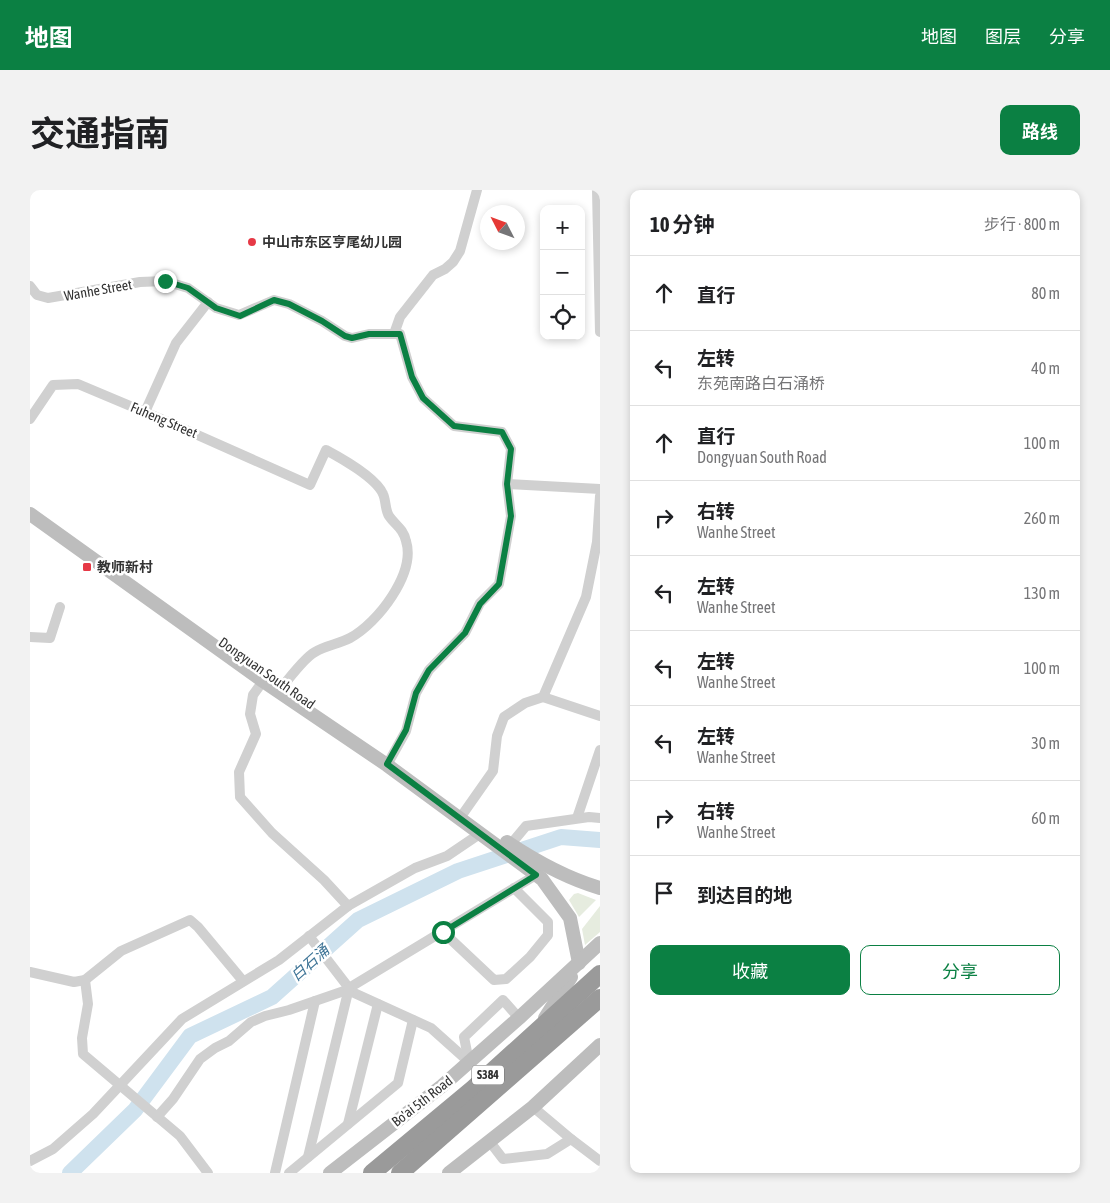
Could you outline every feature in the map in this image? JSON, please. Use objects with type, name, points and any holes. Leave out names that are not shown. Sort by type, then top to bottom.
[{"type":"highway","name":"Bo'ai 5th Road","points":[[372,1173],[473,1089],[600,974]]},
{"type":"highway","name":"S384","points":[[400,1173],[600,998]]},
{"type":"street","points":[[389,762],[406,730],[416,693],[429,670],[465,633],[480,604],[499,584],[511,516],[507,484],[511,449],[502,432],[454,426],[429,404],[423,398],[412,377],[400,334],[394,334],[400,317],[433,275],[450,265],[460,251],[477,190]]},
{"type":"street","points":[[597,190],[600,332]]},
{"type":"street","name":"Wanhe Street","points":[[30,286],[37,295],[48,298],[140,282],[165,281],[188,288],[216,308],[240,316],[274,300],[289,304],[322,321],[345,336],[352,338],[369,334],[394,334]]},
{"type":"street","points":[[145,412],[176,343],[208,302]]},
{"type":"street","name":"Fuheng Street","points":[[30,419],[53,385],[78,384],[310,485],[326,450],[343,458],[374,482],[383,493],[389,515],[400,526],[406,541],[408,558],[399,587],[373,620],[351,638],[313,652],[281,688]]},
{"type":"street","points":[[507,484],[600,489]]},
{"type":"street","points":[[543,697],[586,597],[597,542],[600,496]]},
{"type":"street","name":"Dongyuan South Road","points":[[30,507],[281,688],[503,842]]},
{"type":"street","name":"Dongyuan South Road","points":[[30,514],[263,681],[281,688]]},
{"type":"street","points":[[30,637],[50,638],[60,607]]},
{"type":"street","points":[[263,681],[252,695],[250,714],[256,734],[239,772],[240,797],[272,833],[324,880],[348,906]]},
{"type":"street","points":[[462,815],[493,771],[497,736],[504,717],[525,703],[543,697],[600,716]]},
{"type":"street","points":[[577,818],[600,750]]},
{"type":"street","name":"Dongyuan South Road","points":[[462,815],[481,833],[503,842]]},
{"type":"street","points":[[538,1031],[579,964],[570,918],[535,869],[503,842],[526,826],[577,818],[600,818]]},
{"type":"street","points":[[30,1162],[53,1149],[93,1114],[182,1019],[279,960],[348,906],[415,868],[447,856],[481,833]]},
{"type":"street","points":[[155,1115],[174,1099],[200,1059],[229,1040],[251,1022],[349,988],[514,888],[535,869]]},
{"type":"street","points":[[535,869],[600,888]]},
{"type":"street","points":[[443,932],[494,980],[506,979],[530,957],[548,935],[548,922],[514,888]]},
{"type":"street","points":[[30,972],[74,982],[85,980],[121,951],[190,920],[198,926],[243,982]]},
{"type":"street","points":[[309,936],[352,992],[431,1028],[470,1062]]},
{"type":"street","name":"Bo'ai 5th Road","points":[[330,1173],[442,1086],[600,943]]},
{"type":"street","points":[[85,980],[88,1004],[82,1038],[83,1054],[180,1136],[208,1173]]},
{"type":"street","points":[[308,1157],[349,988]]},
{"type":"street","points":[[470,1062],[464,1036],[503,1000],[519,1018]]},
{"type":"street","points":[[275,1173],[315,1001]]},
{"type":"street","points":[[348,1124],[378,1004]]},
{"type":"street","points":[[288,1173],[398,1083],[413,1020]]},
{"type":"street","points":[[449,1173],[533,1107],[600,1045]]},
{"type":"street","points":[[533,1107],[571,1140],[600,1161]]},
{"type":"street","points":[[490,1142],[503,1159],[547,1154],[571,1140]]},
{"type":"shaded area","points":[[578,893],[596,900],[579,917],[569,900],[574,894]]},
{"type":"shaded area","points":[[600,906],[600,932],[585,945],[582,929]]},
{"type":"waterway","name":"白石涌","points":[[70,1173],[135,1110],[190,1036],[272,997],[358,920],[458,871],[561,837],[600,840]]},
{"type":"place","name":"中山市东区亨尾幼儿园","points":[[252,242]]},
{"type":"place","name":"教师新村","points":[[87,567]]},
{"type":"route","points":[[165,281],[188,288],[216,308],[240,316],[274,300],[289,304],[322,321],[345,336],[352,338],[369,334],[400,334],[412,377],[423,398],[454,426],[502,432],[511,449],[507,484],[511,516],[499,584],[480,604],[465,633],[429,670],[416,693],[406,730],[387,764],[536,875],[443,932]]}]
